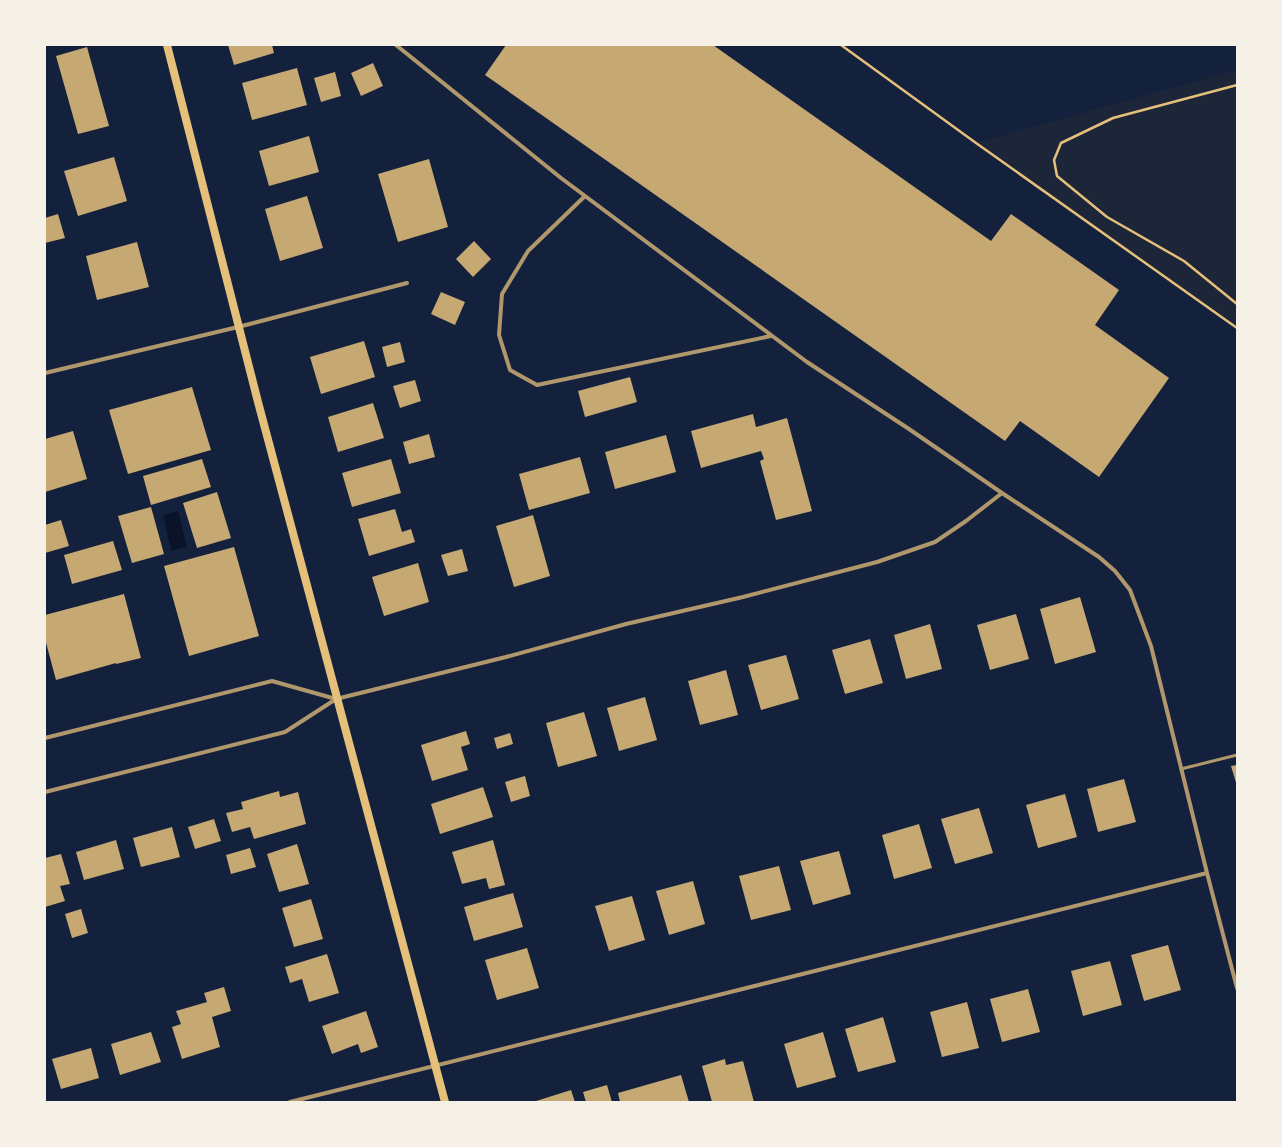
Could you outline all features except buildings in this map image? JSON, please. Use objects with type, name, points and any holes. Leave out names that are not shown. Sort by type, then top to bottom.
[{"type":"main road","points":[[167,45],[238,327],[336,699],[445,1102]]},
{"type":"street","points":[[396,45],[561,178],[771,336],[807,362],[909,429],[1002,493],[1099,556],[1115,571],[1130,590],[1151,646],[1206,873],[1237,988]]},
{"type":"street","points":[[585,196],[528,251],[502,294],[499,335],[510,370],[537,385],[771,336]]},
{"type":"street","points":[[45,373],[238,327],[407,283]]},
{"type":"street","points":[[45,792],[285,732],[336,699],[506,657],[626,624],[743,597],[877,562],[935,542],[966,521],[1002,493]]},
{"type":"street","points":[[45,738],[272,681],[336,699]]},
{"type":"street","points":[[290,1102],[1206,873]]},
{"type":"lane","points":[[1181,769],[1237,755]]},
{"type":"path","points":[[841,45],[976,143],[1237,328]]},
{"type":"path","points":[[1237,85],[1113,118],[1061,143],[1054,160],[1057,176],[1107,217],[1184,261],[1237,304]]},
{"type":"shaded area","points":[[1237,70],[1237,328],[976,143]]},
{"type":"shaded area","points":[[178,511],[187,547],[171,551],[163,515]]}]
